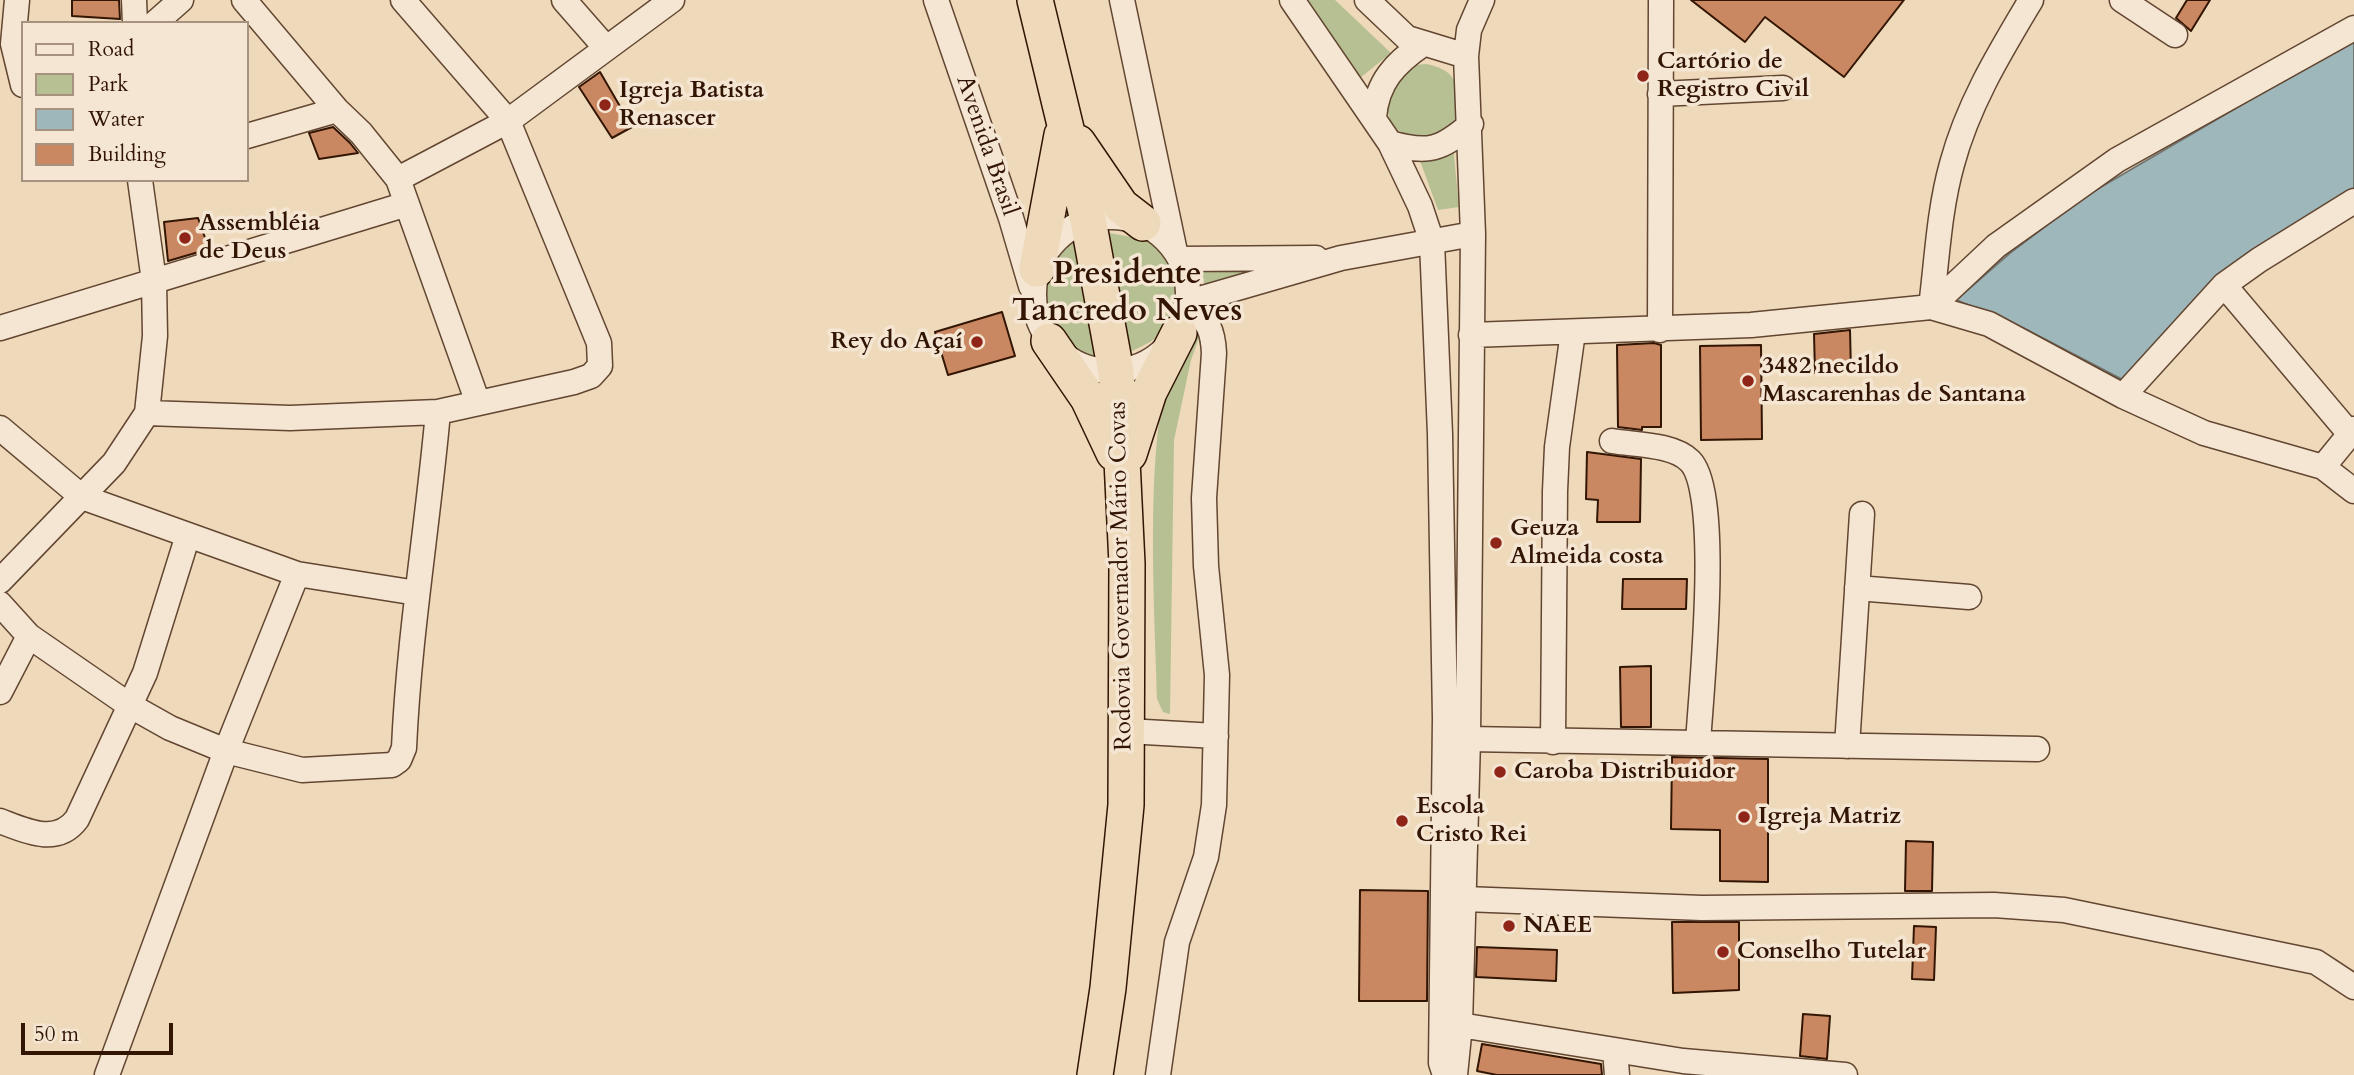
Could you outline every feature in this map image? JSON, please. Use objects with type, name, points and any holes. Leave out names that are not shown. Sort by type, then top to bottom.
[{"type":"highway","name":"Rodovia Governador Mário Covas","points":[[1035,0],[1088,220],[1116,372],[1123,478],[1126,805],[1117,907],[1095,1075]]},
{"type":"highway","points":[[1035,281],[1065,122]]},
{"type":"highway","points":[[1065,122],[1121,206],[1143,223]]},
{"type":"highway","points":[[1123,478],[1149,392],[1185,315]]},
{"type":"highway","points":[[1049,341],[1088,398],[1123,478]]},
{"type":"street","points":[[17,0],[13,44],[21,77]]},
{"type":"street","points":[[134,0],[135,21]]},
{"type":"street","points":[[157,21],[181,0]]},
{"type":"street","points":[[244,0],[398,179],[478,403]]},
{"type":"street","points":[[147,413],[290,418],[438,412],[583,379],[600,366],[599,343],[508,121],[404,0]]},
{"type":"street","points":[[564,0],[606,48]]},
{"type":"street","points":[[398,179],[508,121],[673,0]]},
{"type":"street","name":"Avenida Brasil","points":[[936,0],[1035,281],[1037,319],[1049,341]]},
{"type":"street","points":[[1049,341],[1067,359],[1090,369],[1116,372],[1141,366],[1162,353],[1185,315],[1188,280],[1177,253],[1122,0]]},
{"type":"street","points":[[1292,0],[1390,143],[1420,206],[1432,242],[1455,831],[1464,899],[1460,1025],[1455,1075]]},
{"type":"street","points":[[1367,0],[1394,28],[1423,44],[1466,56]]},
{"type":"street","points":[[1445,1075],[1441,1063],[1455,831],[1468,739],[1473,234],[1471,124],[1466,56],[1469,30],[1482,0]]},
{"type":"street","points":[[1660,330],[1661,0]]},
{"type":"street","points":[[1931,307],[1951,164],[1967,118],[1991,67],[2031,0]]},
{"type":"street","points":[[2122,0],[2175,35]]},
{"type":"street","points":[[1931,307],[1996,246],[2118,160],[2354,28]]},
{"type":"street","points":[[1374,117],[1375,101],[1387,74],[1423,44]]},
{"type":"street","points":[[1660,94],[1783,89]]},
{"type":"street","points":[[248,136],[337,110]]},
{"type":"street","points":[[1390,143],[1427,150],[1439,147],[1471,124]]},
{"type":"street","points":[[0,581],[114,463],[147,413],[155,336],[154,281],[140,182]]},
{"type":"street","points":[[2123,396],[2224,285],[2354,201]]},
{"type":"street","points":[[0,328],[407,204]]},
{"type":"street","points":[[1035,281],[1049,247],[1066,230],[1088,220],[1118,217],[1143,223],[1160,233],[1177,253],[1342,258]]},
{"type":"street","points":[[1185,315],[1342,258],[1473,234]]},
{"type":"street","points":[[2224,285],[2351,431],[2323,467]]},
{"type":"street","points":[[1471,335],[1660,330],[1931,307],[1989,324],[2123,396],[2204,433],[2323,467],[2354,491]]},
{"type":"street","points":[[1158,1075],[1177,942],[1211,834],[1216,736],[1216,651],[1206,566],[1204,498],[1213,336],[1206,321],[1198,313],[1185,315]]},
{"type":"street","points":[[1553,742],[1555,480],[1573,332]]},
{"type":"street","points":[[0,604],[29,636],[129,705],[170,728],[226,751],[302,770],[382,766],[399,760],[404,748],[417,593],[438,412]]},
{"type":"street","points":[[0,428],[82,497],[297,574],[417,593]]},
{"type":"street","points":[[1440,434],[1469,435]]},
{"type":"street","points":[[1612,441],[1675,451],[1689,460],[1703,490],[1707,529],[1706,587],[1698,743]]},
{"type":"street","points":[[1847,746],[1862,514]]},
{"type":"street","points":[[0,821],[49,835],[70,829],[89,796],[154,647],[188,535]]},
{"type":"street","points":[[107,1075],[226,751],[297,574]]},
{"type":"street","points":[[1857,588],[1969,597]]},
{"type":"street","points":[[0,692],[29,636]]},
{"type":"street","points":[[1127,731],[1216,736]]},
{"type":"street","points":[[1468,739],[2037,749]]},
{"type":"street","points":[[1464,899],[1702,908],[1994,905],[2064,910],[2316,962],[2354,987]]},
{"type":"street","points":[[1460,1025],[1683,1061],[1845,1075]]},
{"type":"street","points":[[1615,1050],[1617,1075]]},
{"type":"green space","points":[[1304,0],[1335,0],[1391,53],[1360,78]]},
{"type":"green space","points":[[1427,64],[1447,72],[1453,78],[1458,101],[1457,122],[1425,141],[1405,134],[1393,125],[1388,111],[1387,89],[1414,65]]},
{"type":"green space","points":[[1453,145],[1459,207],[1438,210],[1419,158]]},
{"type":"green space","points":[[1105,232],[1138,239],[1161,248],[1174,261],[1181,282],[1180,304],[1171,324],[1155,339],[1126,354]]},
{"type":"green space","points":[[1081,237],[1103,357],[1087,355],[1060,340],[1050,329],[1041,302],[1042,286],[1055,254],[1063,246]]},
{"type":"green space","points":[[1298,265],[1211,286],[1204,283],[1202,267]]},
{"type":"green space","points":[[1201,332],[1191,360],[1174,440],[1170,714],[1163,712],[1157,699],[1153,570],[1155,464],[1168,377],[1181,350]]},
{"type":"water","points":[[2354,39],[2354,188],[2123,380],[2023,328],[1956,300],[2010,253],[2084,197]]},
{"type":"building","points":[[72,0],[119,0],[120,19],[72,16]]},
{"type":"building","points":[[1691,0],[1904,0],[1844,77],[1765,17],[1745,42]]},
{"type":"building","points":[[2187,0],[2210,0],[2191,31],[2176,18]]},
{"type":"building","name":"Igreja Batista Renascer","points":[[600,72],[632,127],[612,138],[579,87]]},
{"type":"building","points":[[333,127],[358,153],[319,159],[309,133]]},
{"type":"building","name":"Assembléia de Deus","points":[[198,218],[209,249],[168,261],[164,222]]},
{"type":"building","points":[[1002,312],[1015,356],[948,375],[935,332]]},
{"type":"building","points":[[1850,330],[1851,372],[1815,373],[1814,334]]},
{"type":"building","points":[[1617,345],[1661,345],[1661,427],[1642,427],[1642,430],[1618,427]]},
{"type":"building","points":[[1761,345],[1762,439],[1701,440],[1700,346]]},
{"type":"building","points":[[1587,452],[1641,459],[1640,522],[1597,522],[1598,500],[1586,499]]},
{"type":"building","points":[[1623,579],[1687,579],[1686,609],[1622,609]]},
{"type":"building","points":[[1651,666],[1651,727],[1621,727],[1620,667]]},
{"type":"building","name":"Igreja Matriz","points":[[1672,757],[1768,759],[1768,882],[1720,881],[1720,830],[1671,829]]},
{"type":"building","points":[[1906,841],[1933,842],[1932,891],[1905,891]]},
{"type":"building","points":[[1360,890],[1428,891],[1427,1001],[1359,1001]]},
{"type":"building","points":[[1672,922],[1739,922],[1739,990],[1673,993]]},
{"type":"building","points":[[1914,926],[1936,927],[1934,980],[1912,979]]},
{"type":"building","points":[[1477,947],[1557,950],[1556,981],[1476,977]]},
{"type":"building","points":[[1803,1014],[1830,1016],[1827,1059],[1800,1056]]},
{"type":"building","points":[[1482,1044],[1601,1064],[1602,1075],[1497,1075],[1477,1071]]},
{"type":"place","name":"Cartório de Registro Civil","points":[[1643,76]]},
{"type":"place","name":"Igreja Batista Renascer","points":[[605,105]]},
{"type":"place","name":"Assembléia de Deus","points":[[185,238]]},
{"type":"place","name":"Rey do Açaí","points":[[977,342]]},
{"type":"place","name":"3482 necildo Mascarenhas de Santana","points":[[1748,381]]},
{"type":"place","name":"Geuza Almeida costa","points":[[1496,543]]},
{"type":"place","name":"Caroba Distribuidor","points":[[1500,772]]},
{"type":"place","name":"Igreja Matriz","points":[[1744,817]]},
{"type":"place","name":"Escola Cristo Rei","points":[[1402,821]]},
{"type":"place","name":"NAEE","points":[[1509,926]]},
{"type":"place","name":"Conselho Tutelar","points":[[1723,952]]},
{"type":"district","name":"Presidente Tancredo Neves","points":[[1127,294]]}]
